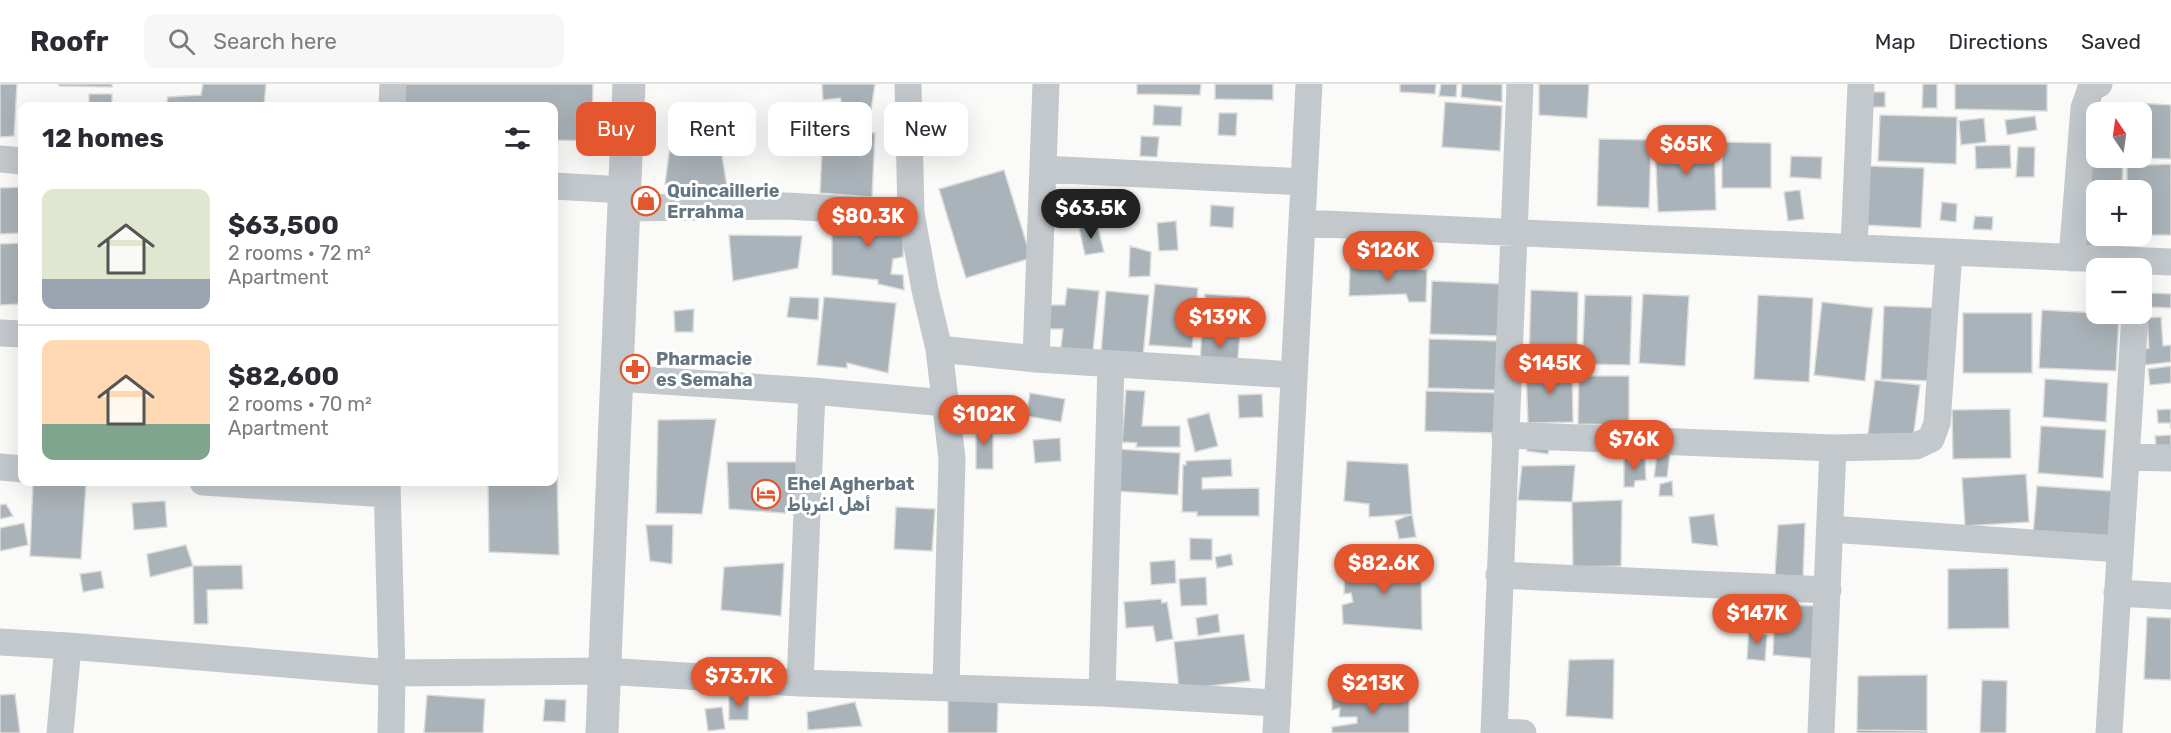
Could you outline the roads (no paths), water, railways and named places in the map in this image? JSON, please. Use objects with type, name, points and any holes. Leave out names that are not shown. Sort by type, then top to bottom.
[{"type":"street","points":[[392,102],[393,84]]},
{"type":"street","points":[[602,733],[629,84]]},
{"type":"street","points":[[908,84],[911,213],[925,290],[939,349],[952,459],[946,687]]},
{"type":"street","points":[[1036,359],[1046,84]]},
{"type":"street","points":[[1276,733],[1309,84]]},
{"type":"street","points":[[1520,84],[1512,232],[1494,733],[1523,733]]},
{"type":"street","points":[[1854,248],[1861,84]]},
{"type":"street","points":[[2072,258],[2084,108],[2091,88],[2098,84]]},
{"type":"street","points":[[0,159],[18,160]]},
{"type":"street","points":[[1043,169],[1304,182]]},
{"type":"street","points":[[558,187],[624,199],[911,213]]},
{"type":"street","points":[[1302,223],[2086,259]]},
{"type":"street","points":[[1505,435],[1833,448],[1916,446],[1931,439],[1936,423],[1949,252]]},
{"type":"street","points":[[2152,264],[2171,262]]},
{"type":"street","points":[[2109,733],[2134,324]]},
{"type":"street","points":[[0,333],[18,334]]},
{"type":"street","points":[[939,349],[1036,359],[1294,375]]},
{"type":"street","points":[[1102,693],[1111,364]]},
{"type":"street","points":[[616,378],[812,391],[945,403]]},
{"type":"street","points":[[800,683],[812,391]]},
{"type":"street","points":[[1821,733],[1833,448]]},
{"type":"street","points":[[2126,457],[2171,458]]},
{"type":"street","points":[[0,467],[18,469]]},
{"type":"street","points":[[325,486],[386,488],[392,673],[391,733]]},
{"type":"street","points":[[1830,529],[2120,549]]},
{"type":"street","points":[[1499,575],[1828,590]]},
{"type":"street","points":[[2117,593],[2171,596]]},
{"type":"street","points":[[0,642],[392,673],[604,671],[800,683],[1102,693],[1278,703]]},
{"type":"street","points":[[60,733],[68,646]]},
{"type":"place","name":"Quincaillerie Errahma","points":[[646,201]]},
{"type":"place","name":"Pharmacie es Semaha","points":[[635,369]]},
{"type":"place","name":"Ehel Agherbat أهل اغرباط","points":[[766,494]]}]
